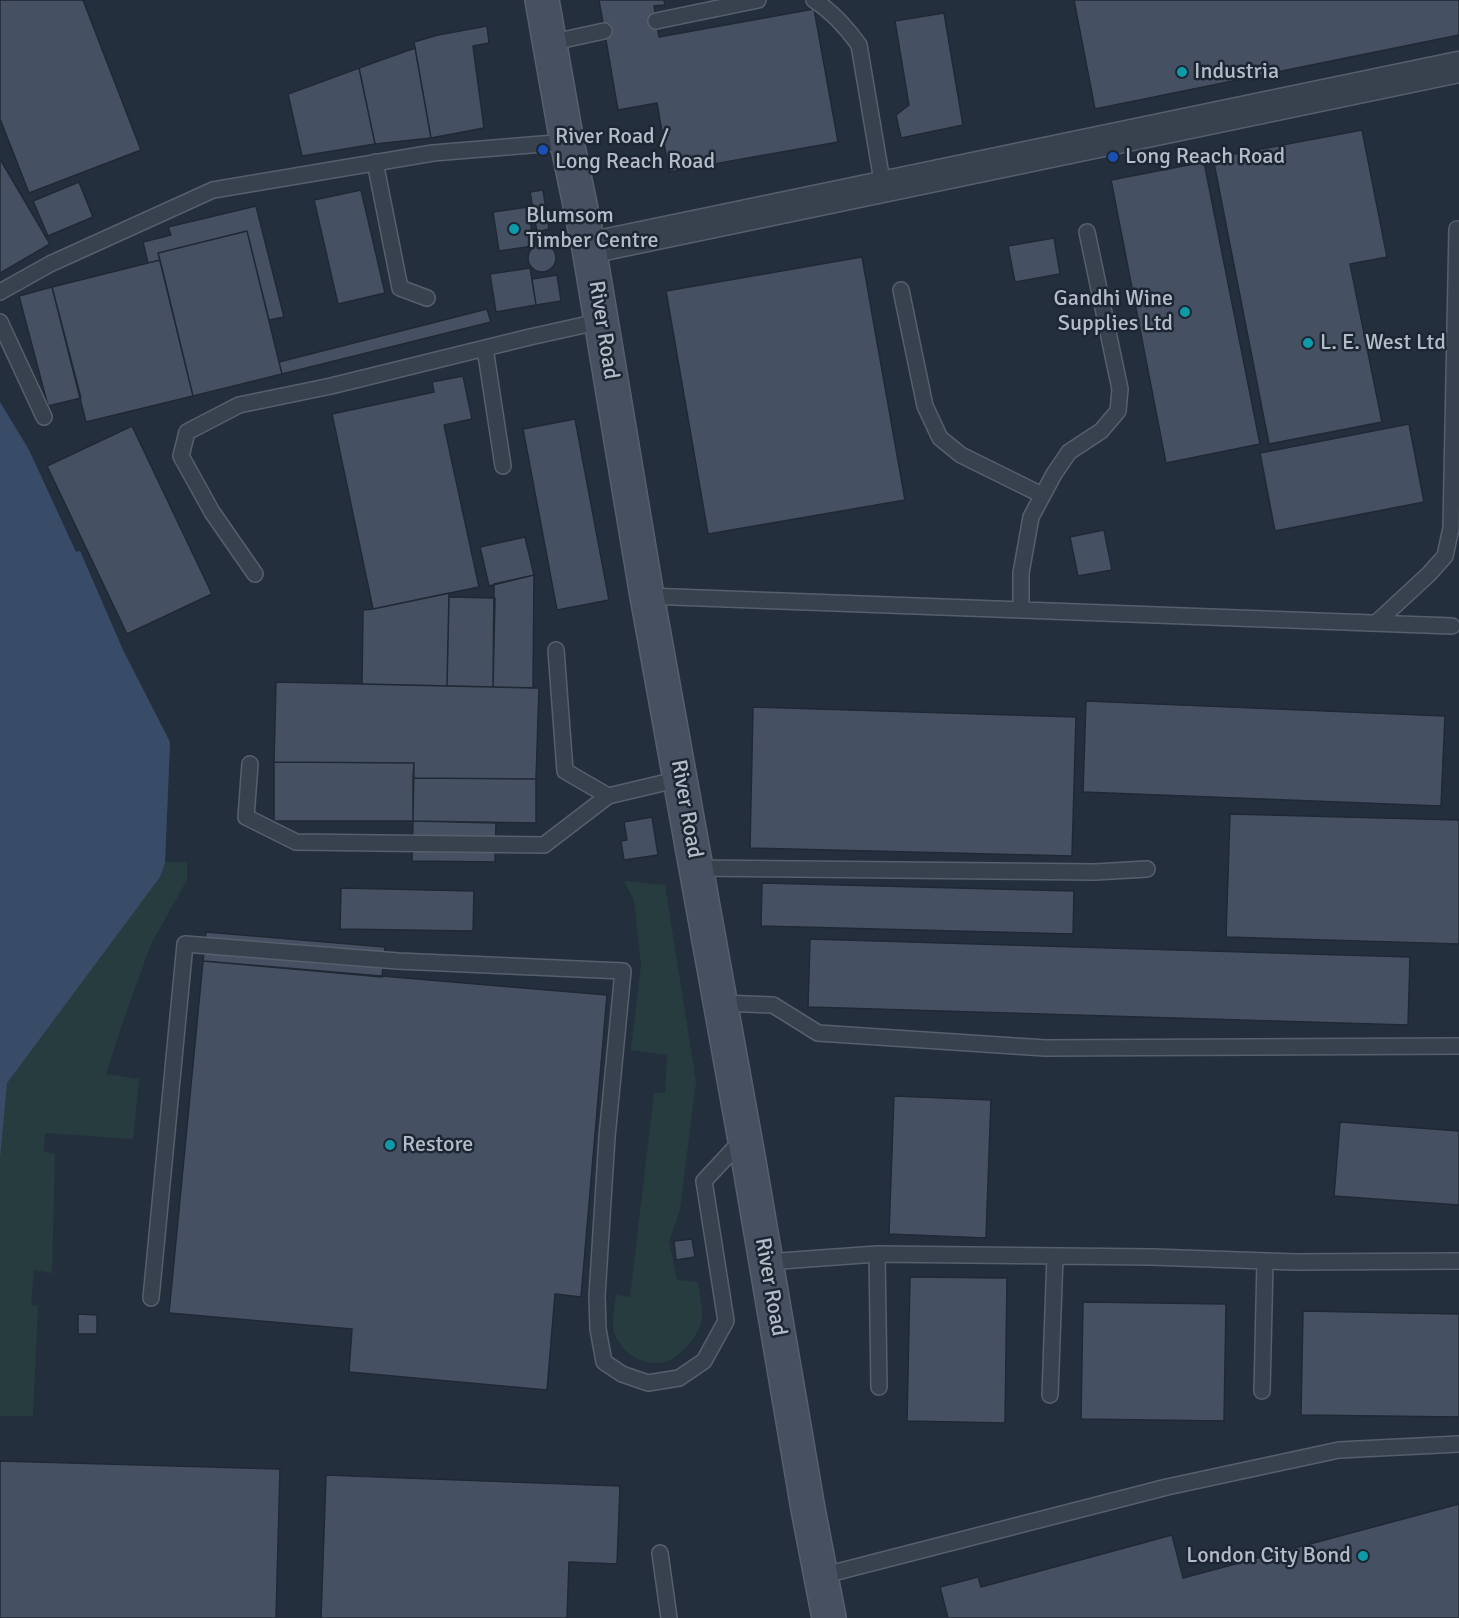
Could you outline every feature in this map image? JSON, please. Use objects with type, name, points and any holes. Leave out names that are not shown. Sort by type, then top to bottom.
[{"type":"street","name":"River Road","points":[[542,0],[602,321],[647,596],[829,1618]]},
{"type":"street","points":[[589,248],[1459,67]]},
{"type":"lane","points":[[656,21],[758,0]]},
{"type":"lane","points":[[814,0],[827,8],[846,27],[859,45],[883,187]]},
{"type":"lane","points":[[549,44],[604,31]]},
{"type":"lane","points":[[0,292],[50,264],[213,190],[433,153],[567,142]]},
{"type":"lane","points":[[375,162],[400,288],[427,298]]},
{"type":"lane","points":[[1376,623],[1445,556],[1451,528],[1457,229]]},
{"type":"lane","points":[[1021,610],[1021,573],[1031,517],[1054,474],[1069,453],[1101,431],[1118,411],[1120,389],[1087,232]]},
{"type":"lane","points":[[900,290],[925,406],[940,438],[961,455],[1042,495]]},
{"type":"lane","points":[[255,574],[212,512],[181,456],[187,432],[239,405],[331,386],[602,321]]},
{"type":"lane","points":[[0,322],[44,417]]},
{"type":"lane","points":[[485,348],[503,466]]},
{"type":"lane","points":[[647,596],[1452,626]]},
{"type":"lane","points":[[556,650],[566,771],[608,796]]},
{"type":"lane","points":[[250,764],[246,817],[296,842],[544,845],[608,796],[680,779]]},
{"type":"lane","points":[[696,868],[1095,872],[1147,868]]},
{"type":"lane","points":[[151,1298],[185,944],[398,961],[623,971],[607,1137],[597,1296],[598,1329],[604,1362],[622,1374],[648,1383],[679,1378],[704,1361],[726,1322],[704,1181],[744,1138]]},
{"type":"lane","points":[[720,1003],[773,1005],[818,1033],[1045,1048],[1459,1046]]},
{"type":"lane","points":[[766,1262],[877,1254],[1152,1257],[1265,1262],[1459,1262]]},
{"type":"lane","points":[[877,1254],[879,1387]]},
{"type":"lane","points":[[1050,1395],[1055,1256]]},
{"type":"lane","points":[[1262,1391],[1265,1262]]},
{"type":"lane","points":[[821,1576],[1167,1487],[1339,1450],[1459,1444]]},
{"type":"lane","points":[[660,1553],[669,1618]]},
{"type":"green space","points":[[80,551],[123,650],[170,742],[165,862],[187,862],[187,880],[151,944],[106,1074],[139,1079],[133,1139],[45,1133],[44,1152],[55,1154],[52,1273],[34,1270],[31,1305],[38,1306],[33,1416],[0,1416],[0,1032],[76,552]]},
{"type":"green space","points":[[624,881],[665,885],[696,1082],[680,1210],[669,1241],[677,1280],[698,1282],[702,1319],[695,1336],[682,1351],[672,1359],[654,1363],[637,1358],[622,1347],[614,1331],[613,1323],[616,1295],[630,1297],[654,1093],[665,1093],[667,1055],[631,1050],[641,965],[634,900]]},
{"type":"water","points":[[0,402],[29,450],[76,552],[80,551],[123,650],[170,742],[165,863],[160,877],[7,1083],[0,1158]]},
{"type":"building","points":[[0,0],[83,0],[141,150],[29,193],[0,119]]},
{"type":"building","points":[[599,0],[664,0],[665,5],[654,6],[659,37],[814,9],[838,142],[669,172],[657,103],[618,110]]},
{"type":"building","name":"Industria","points":[[1074,0],[1459,0],[1459,35],[1095,109]]},
{"type":"building","points":[[944,13],[963,125],[901,138],[896,115],[909,105],[895,21]]},
{"type":"building","points":[[487,26],[489,43],[473,46],[484,128],[431,138],[414,42]]},
{"type":"building","points":[[415,48],[431,138],[375,144],[359,68]]},
{"type":"building","points":[[359,68],[375,144],[302,156],[288,94]]},
{"type":"building","name":"L. E. West Ltd","points":[[1362,130],[1387,257],[1350,264],[1382,422],[1269,444],[1213,158]]},
{"type":"building","points":[[0,159],[50,244],[0,273]]},
{"type":"building","name":"Gandhi Wine Supplies Ltd","points":[[1204,162],[1260,444],[1166,463],[1111,180]]},
{"type":"building","points":[[79,182],[93,217],[48,236],[33,201]]},
{"type":"building","points":[[361,190],[385,293],[338,304],[314,200]]},
{"type":"building","points":[[543,190],[549,229],[537,232],[530,192]]},
{"type":"building","points":[[256,206],[284,317],[269,320],[247,231],[158,253],[160,260],[148,263],[143,242],[171,235],[168,227]]},
{"type":"building","name":"Blumsom Timber Centre","points":[[528,207],[534,246],[499,251],[493,212]]},
{"type":"building","points":[[247,231],[282,374],[193,396],[158,253]]},
{"type":"building","points":[[1054,238],[1060,274],[1015,282],[1008,246]]},
{"type":"building","points":[[542,244],[552,248],[556,258],[552,268],[542,272],[532,268],[528,258],[532,248]]},
{"type":"building","points":[[862,257],[905,500],[708,534],[666,291]]},
{"type":"building","points":[[160,260],[193,396],[86,422],[52,287]]},
{"type":"building","points":[[530,268],[536,305],[496,312],[490,274]]},
{"type":"building","points":[[557,275],[561,301],[536,305],[532,279]]},
{"type":"building","points":[[52,287],[81,398],[48,406],[19,296]]},
{"type":"building","points":[[487,309],[491,322],[282,374],[279,362]]},
{"type":"building","points":[[463,376],[472,419],[444,425],[479,587],[373,609],[332,414],[434,392],[432,382]]},
{"type":"building","points":[[575,419],[609,600],[557,610],[523,429]]},
{"type":"building","points":[[1409,424],[1424,502],[1275,531],[1260,453]]},
{"type":"building","points":[[132,426],[212,594],[127,634],[47,466]]},
{"type":"building","points":[[1104,530],[1112,570],[1078,576],[1070,537]]},
{"type":"building","points":[[525,537],[534,575],[489,586],[480,547]]},
{"type":"building","points":[[534,575],[533,688],[493,687],[494,584]]},
{"type":"building","points":[[449,593],[447,686],[362,684],[363,610]]},
{"type":"building","points":[[449,597],[495,598],[493,687],[447,686]]},
{"type":"building","points":[[276,682],[539,688],[536,779],[413,778],[414,763],[274,762]]},
{"type":"building","points":[[1086,701],[1445,716],[1441,806],[1083,792]]},
{"type":"building","points":[[753,707],[1076,717],[1072,856],[750,848]]},
{"type":"building","points":[[274,762],[414,763],[413,821],[274,821]]},
{"type":"building","points":[[413,778],[536,779],[536,823],[413,821]]},
{"type":"building","points":[[1230,814],[1459,820],[1459,944],[1226,937]]},
{"type":"building","points":[[652,817],[658,855],[624,860],[621,841],[627,840],[624,822]]},
{"type":"building","points":[[413,821],[496,823],[495,862],[412,861]]},
{"type":"building","points":[[762,883],[1074,891],[1073,934],[761,926]]},
{"type":"building","points":[[341,888],[474,891],[473,931],[340,929]]},
{"type":"building","points":[[206,932],[385,947],[382,977],[203,961]]},
{"type":"building","points":[[810,939],[1410,957],[1408,1025],[808,1007]]},
{"type":"building","name":"Restore","points":[[203,961],[607,995],[581,1297],[555,1294],[547,1390],[349,1372],[352,1329],[169,1313]]},
{"type":"building","points":[[894,1096],[991,1100],[986,1238],[889,1234]]},
{"type":"building","points":[[1340,1122],[1459,1131],[1459,1205],[1334,1196]]},
{"type":"building","points":[[692,1239],[695,1257],[676,1260],[674,1241]]},
{"type":"building","points":[[910,1277],[1007,1278],[1005,1423],[907,1421]]},
{"type":"building","points":[[1083,1302],[1226,1304],[1224,1421],[1081,1419]]},
{"type":"building","points":[[1303,1311],[1459,1314],[1459,1417],[1301,1415]]},
{"type":"building","points":[[78,1314],[97,1315],[97,1334],[78,1334]]},
{"type":"building","points":[[0,1461],[280,1469],[276,1618],[0,1618]]},
{"type":"building","points":[[326,1475],[620,1486],[617,1564],[569,1562],[567,1618],[321,1618]]},
{"type":"building","name":"London City Bond","points":[[1459,1504],[1459,1618],[948,1618],[940,1587],[978,1577],[981,1587],[1172,1535],[1183,1578]]},
{"type":"place","name":"Industria","points":[[1182,72]]},
{"type":"place","name":"River Road / Long Reach Road","points":[[543,150]]},
{"type":"place","name":"Long Reach Road","points":[[1113,157]]},
{"type":"place","name":"Blumsom Timber Centre","points":[[514,229]]},
{"type":"place","name":"Gandhi Wine Supplies Ltd","points":[[1185,312]]},
{"type":"place","name":"L. E. West Ltd","points":[[1308,343]]},
{"type":"place","name":"Restore","points":[[390,1145]]},
{"type":"place","name":"London City Bond","points":[[1363,1556]]}]
